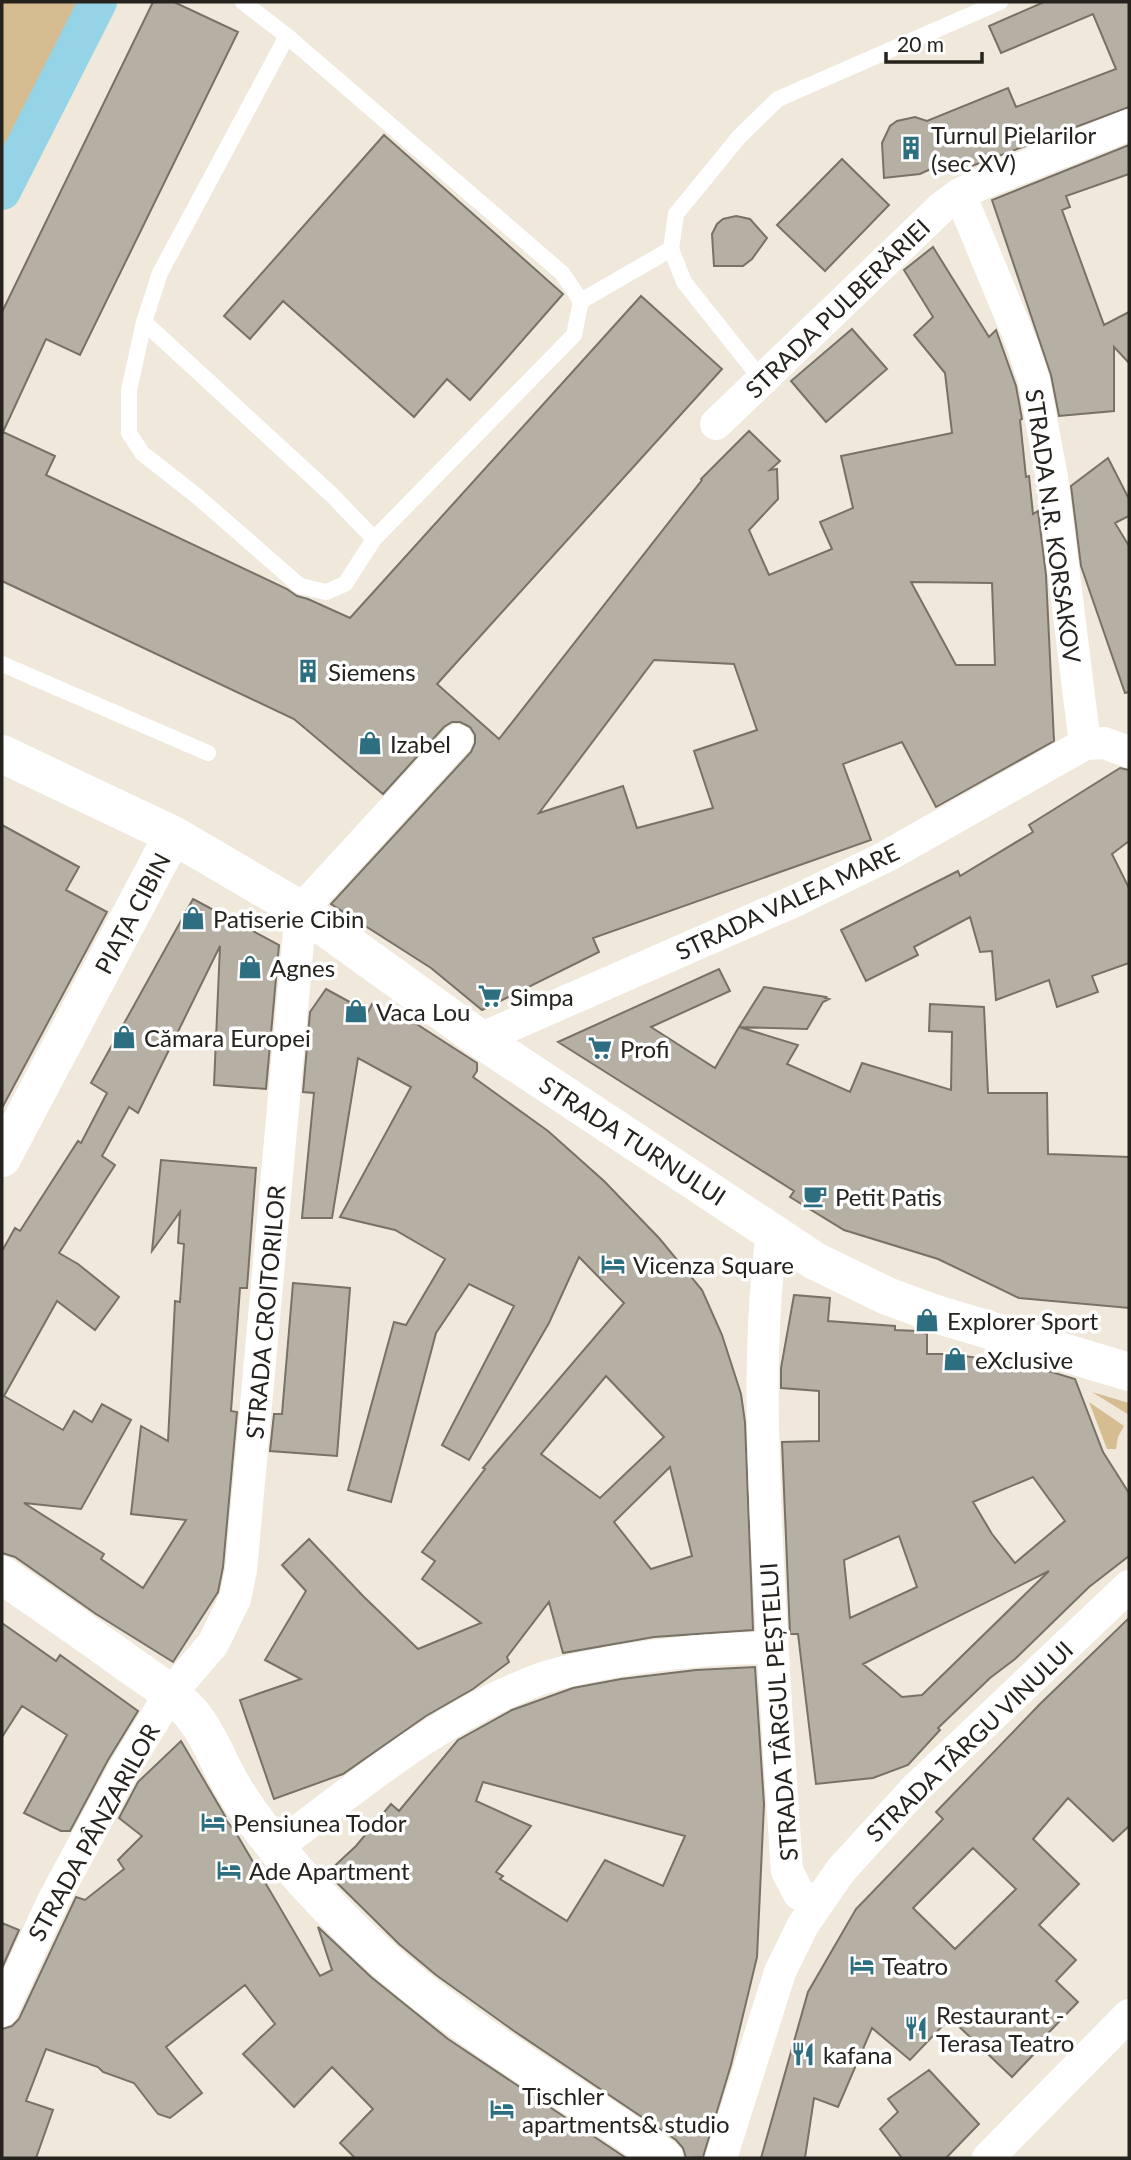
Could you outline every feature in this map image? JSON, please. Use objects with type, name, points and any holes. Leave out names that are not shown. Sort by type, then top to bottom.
[{"type":"main road","points":[[2,191],[99,2]]},
{"type":"street","name":"STRADA PULBERĂRIEI","points":[[716,424],[923,224],[960,194],[1129,125]]},
{"type":"street","name":"STRADA N.R. KORSAKOV","points":[[960,194],[1022,344],[1034,382],[1052,478],[1084,744]]},
{"type":"street","points":[[301,910],[457,740]]},
{"type":"street","points":[[1084,744],[1104,743],[1129,752]]},
{"type":"street","name":"STRADA VALEA MARE","points":[[480,1040],[797,900],[887,856],[1084,744]]},
{"type":"street","name":"PIAȚA CIBIN","points":[[2,754],[173,835],[2,1158]]},
{"type":"street","name":"STRADA TURNULUI","points":[[173,835],[301,910],[480,1040],[824,1266],[887,1296],[939,1315],[1129,1373]]},
{"type":"street","name":"STRADA CROITORILOR","points":[[170,1694],[213,1644],[235,1599],[241,1570],[301,910]]},
{"type":"street","name":"STRADA TÂRGUL PEȘTELUI","points":[[772,1234],[761,1361],[771,1648],[788,1871],[799,1894],[817,1903]]},
{"type":"street","points":[[2,1575],[170,1694],[197,1721],[237,1794],[277,1847],[348,1927],[421,1992],[469,2028],[664,2158]]},
{"type":"street","name":"STRADA TÂRGU VINULUI","points":[[817,1903],[841,1870],[916,1788],[1129,1586]]},
{"type":"street","points":[[277,1847],[355,1788],[438,1731],[489,1701],[542,1678],[594,1665],[660,1655],[736,1648],[771,1648]]},
{"type":"street","name":"STRADA PÂNZARILOR","points":[[2,2011],[61,1887],[124,1769],[170,1694]]},
{"type":"street","points":[[721,2158],[780,1972],[817,1903]]},
{"type":"street","points":[[988,2158],[1129,2015]]},
{"type":"lane","points":[[243,2],[287,36],[562,273],[581,302]]},
{"type":"lane","points":[[762,380],[684,282],[671,249],[676,214],[739,137],[778,99],[1000,2]]},
{"type":"lane","points":[[287,36],[160,273],[144,322],[129,390],[129,433],[142,453],[198,497],[300,586],[326,592],[345,584],[374,539],[573,335],[581,302],[671,249]]},
{"type":"lane","points":[[144,322],[333,496],[374,539]]},
{"type":"lane","points":[[2,664],[208,753]]},
{"type":"shaded area","points":[[2,2],[89,2],[2,151]]},
{"type":"shaded area","points":[[1092,1392],[1129,1403],[1129,1415]]},
{"type":"shaded area","points":[[1089,1402],[1124,1426],[1116,1449],[1107,1449]]},
{"type":"building","points":[[153,2],[174,2],[238,32],[80,355],[46,339],[3,432],[55,456],[46,475],[297,596],[350,618],[641,296],[722,369],[437,684],[499,739],[701,479],[749,431],[780,461],[770,470],[777,469],[778,499],[749,530],[769,575],[832,549],[820,522],[853,508],[841,456],[952,433],[945,373],[914,335],[933,317],[904,270],[933,247],[989,337],[996,330],[1016,386],[1022,419],[1026,477],[1029,476],[1033,514],[1038,511],[1046,575],[1054,741],[936,807],[902,742],[843,764],[871,840],[593,938],[599,952],[482,1010],[431,968],[331,904],[471,752],[475,735],[470,727],[460,722],[452,722],[444,727],[383,794],[294,719],[2,581],[2,312]],"holes":[[[911,582],[992,583],[995,665],[956,665]],[[654,660],[734,664],[757,730],[694,751],[713,808],[637,828],[623,786],[539,813]]]},
{"type":"building","points":[[1044,2],[1129,2],[1129,107],[956,172],[952,159],[920,174],[884,178],[882,143],[890,126],[897,121],[915,117],[927,121],[1008,88],[1016,107],[1116,69],[1093,14],[1001,53],[989,26]]},
{"type":"building","points":[[384,135],[563,294],[470,400],[447,379],[414,417],[283,301],[250,339],[224,316]]},
{"type":"building","points":[[1129,145],[1129,174],[1066,196],[1070,207],[1062,210],[1104,325],[1129,312],[1129,363],[1114,347],[1114,411],[1059,416],[1051,375],[992,200]]},
{"type":"building","points":[[842,159],[889,205],[825,271],[777,225]]},
{"type":"building","points":[[736,216],[750,219],[767,238],[752,259],[743,266],[714,266],[712,234],[723,219]]},
{"type":"building","points":[[852,329],[887,369],[826,422],[791,381]]},
{"type":"building","points":[[1108,458],[1129,499],[1129,516],[1115,523],[1129,546],[1129,692],[1125,693],[1081,566],[1071,486]]},
{"type":"building","points":[[1120,768],[1129,770],[1129,841],[1112,854],[1129,888],[1129,963],[1092,976],[1098,992],[1057,1007],[1049,980],[996,1000],[992,951],[980,952],[970,917],[914,947],[918,955],[866,981],[841,930],[958,871],[960,876],[1033,832],[1029,825]]},
{"type":"building","points":[[2,825],[79,867],[66,890],[107,912],[2,1108]]},
{"type":"building","points":[[193,899],[279,945],[266,1089],[214,1085],[220,946],[138,1113],[129,1107],[102,1156],[115,1165],[59,1253],[78,1264],[119,1297],[95,1330],[57,1301],[4,1396],[63,1430],[74,1411],[92,1422],[102,1404],[131,1420],[81,1509],[24,1503],[104,1554],[101,1559],[143,1588],[186,1520],[131,1514],[141,1426],[168,1441],[175,1301],[180,1302],[184,1244],[178,1243],[180,1212],[152,1251],[161,1160],[256,1168],[247,1288],[240,1288],[231,1411],[237,1412],[223,1567],[218,1592],[173,1662],[96,1614],[15,1557],[2,1553],[2,1251],[15,1228],[20,1231],[78,1141],[81,1143],[107,1093],[91,1083]]},
{"type":"building","points":[[719,969],[730,991],[651,1027],[715,1068],[739,1027],[798,1045],[787,1064],[850,1092],[862,1063],[951,1090],[952,1032],[929,1031],[930,1004],[984,1007],[988,1093],[1047,1093],[1048,1154],[1129,1157],[1129,1308],[1019,1298],[938,1259],[844,1230],[790,1197],[794,1191],[558,1042]]},
{"type":"building","points":[[764,987],[829,999],[823,1002],[807,1029],[739,1027]]},
{"type":"building","points":[[326,989],[368,1012],[372,1004],[399,1020],[401,1014],[477,1063],[477,1071],[473,1077],[548,1131],[604,1181],[659,1238],[702,1290],[722,1335],[741,1394],[745,1422],[753,1630],[654,1637],[563,1653],[549,1602],[507,1657],[509,1662],[473,1689],[426,1716],[343,1774],[274,1799],[240,1700],[301,1679],[265,1660],[306,1591],[282,1565],[309,1539],[418,1649],[481,1623],[422,1579],[435,1561],[422,1552],[485,1469],[483,1468],[624,1303],[579,1257],[549,1323],[469,1460],[442,1445],[514,1306],[469,1284],[436,1333],[391,1502],[348,1490],[394,1322],[406,1325],[445,1259],[395,1230],[340,1217],[411,1087],[358,1058],[332,1218],[302,1218],[314,1093],[303,1092],[310,1012]],"holes":[[[606,1376],[664,1437],[600,1498],[541,1454]],[[670,1467],[692,1556],[651,1569],[614,1522]]]},
{"type":"building","points":[[293,1283],[350,1288],[337,1456],[270,1451],[274,1414],[282,1414]]},
{"type":"building","points":[[794,1295],[830,1298],[828,1321],[895,1326],[895,1330],[927,1334],[927,1354],[948,1354],[1025,1364],[1075,1379],[1103,1452],[1129,1493],[1129,1556],[1089,1587],[1015,1659],[990,1678],[938,1728],[940,1730],[908,1765],[873,1778],[816,1784],[798,1634],[790,1634],[782,1442],[819,1441],[819,1391],[781,1388],[781,1368]],"holes":[[[1033,1477],[1065,1521],[1015,1563],[992,1534],[973,1502]],[[899,1536],[917,1587],[850,1618],[844,1560]],[[1049,1571],[922,1695],[902,1697],[863,1664]]]},
{"type":"building","points":[[1129,1618],[1129,1826],[1113,1841],[1068,1798],[1033,1839],[1079,1884],[1039,1925],[1076,1960],[1056,1981],[1078,2002],[1031,2051],[1034,2054],[1012,2077],[950,2018],[910,2060],[872,2028],[838,2107],[814,2098],[805,2158],[761,2158],[808,1992],[856,1909],[943,1819],[936,1812],[1040,1704]],"holes":[[[973,1848],[1016,1889],[955,1949],[913,1908]]]},
{"type":"building","points":[[2,1623],[56,1661],[60,1655],[138,1711],[70,1831],[61,1831],[24,1813],[67,1735],[22,1706],[2,1737]]},
{"type":"building","points":[[755,1667],[764,1804],[757,1957],[731,2065],[703,2157],[686,2158],[683,2148],[676,2140],[436,1975],[399,1944],[327,1873],[356,1846],[391,1804],[399,1811],[458,1740],[512,1710],[573,1688],[696,1670]],"holes":[[[483,1782],[685,1836],[663,1886],[605,1860],[567,1921],[500,1879],[503,1876],[496,1872],[531,1826],[476,1801]]]},
{"type":"building","points":[[181,1741],[320,1976],[332,1970],[318,1927],[371,1977],[448,2039],[626,2158],[355,2158],[340,2143],[373,2109],[332,2067],[294,2107],[243,2054],[275,2024],[245,1985],[166,2047],[202,2093],[170,2118],[158,2114],[134,2083],[46,2049],[26,2101],[53,2110],[36,2158],[2,2158],[2,2029],[12,2026],[19,2019],[76,1897],[85,1900],[124,1869],[118,1860],[142,1836],[119,1818],[138,1782]]},
{"type":"building","points":[[2,1923],[19,1930],[2,1968]]},
{"type":"building","points":[[929,2070],[979,2124],[946,2158],[902,2158],[880,2129],[898,2112],[888,2099]]},
{"type":"place","name":"Turnul Pielarilor (sec XV)","points":[[911,148]]},
{"type":"place","name":"Siemens","points":[[308,671]]},
{"type":"place","name":"Izabel","points":[[370,743]]},
{"type":"place","name":"Patiserie Cibin","points":[[193,918]]},
{"type":"place","name":"Agnes","points":[[250,967]]},
{"type":"place","name":"Simpa","points":[[490,996]]},
{"type":"place","name":"Vaca Lou","points":[[356,1011]]},
{"type":"place","name":"Cămara Europei","points":[[124,1037]]},
{"type":"place","name":"Profi","points":[[600,1048]]},
{"type":"place","name":"Petit Patis","points":[[815,1196]]},
{"type":"place","name":"Vicenza Square","points":[[613,1264]]},
{"type":"place","name":"Explorer Sport","points":[[927,1320]]},
{"type":"place","name":"eXclusive","points":[[955,1359]]},
{"type":"place","name":"Pensiunea Todor","points":[[213,1822]]},
{"type":"place","name":"Ade Apartment","points":[[229,1870]]},
{"type":"place","name":"Teatro","points":[[862,1965]]},
{"type":"place","name":"Restaurant - Terasa Teatro","points":[[916,2028]]},
{"type":"place","name":"kafana","points":[[803,2054]]},
{"type":"place","name":"Tischler apartments& studio","points":[[502,2109]]}]
